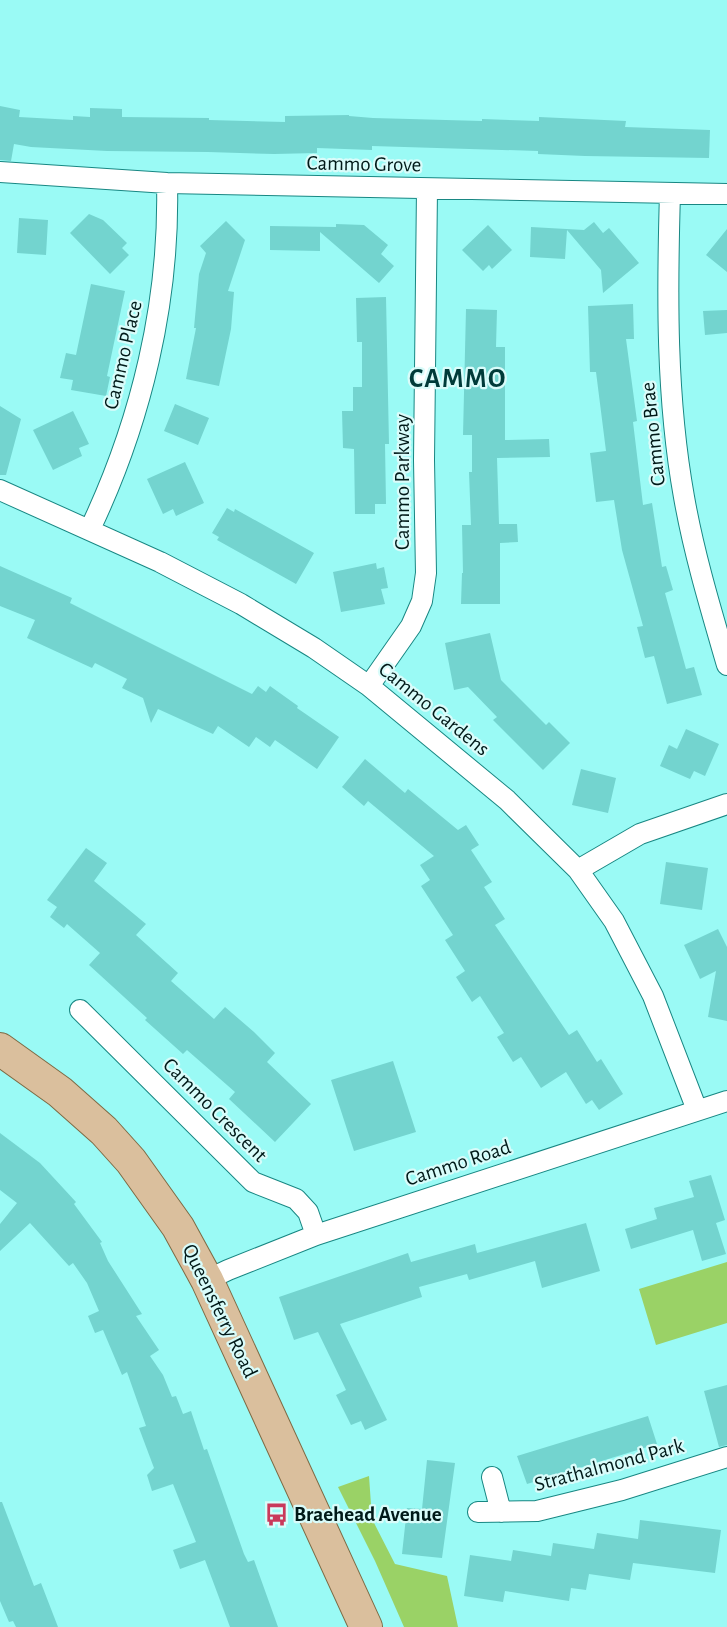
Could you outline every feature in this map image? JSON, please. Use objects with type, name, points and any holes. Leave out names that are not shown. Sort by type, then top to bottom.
[{"type":"main road","name":"Queensferry Road","points":[[0,1049],[60,1092],[104,1131],[130,1161],[178,1227],[207,1280],[366,1627]]},
{"type":"street","name":"Cammo Grove","points":[[0,172],[167,183],[727,194]]},
{"type":"street","name":"Cammo Place","points":[[90,529],[118,465],[134,417],[154,337],[161,298],[167,183]]},
{"type":"street","name":"Cammo Parkway","points":[[369,686],[411,626],[422,601],[426,573],[424,460],[427,189]]},
{"type":"street","name":"Cammo Brae","points":[[670,193],[668,286],[674,426],[684,498],[706,594],[727,665]]},
{"type":"street","name":"Cammo Gardens","points":[[0,490],[160,562],[241,604],[314,648],[369,686],[507,800],[578,870],[614,921],[653,996],[697,1110]]},
{"type":"street","points":[[578,870],[640,834],[727,804]]},
{"type":"street","name":"Cammo Crescent","points":[[80,1010],[253,1182],[296,1199],[308,1212],[316,1235]]},
{"type":"street","name":"Cammo Road","points":[[207,1280],[228,1269],[316,1235],[727,1101]]},
{"type":"street","name":"Strathalmond Park","points":[[477,1512],[537,1511],[622,1490],[727,1457]]},
{"type":"street","points":[[492,1476],[501,1512]]},
{"type":"green space","points":[[727,1262],[727,1323],[656,1345],[639,1289]]},
{"type":"green space","points":[[369,1476],[372,1519],[395,1564],[447,1576],[458,1627],[404,1627],[375,1561],[338,1487]]},
{"type":"building","points":[[0,106],[20,110],[19,117],[73,120],[73,116],[90,117],[90,108],[122,109],[122,117],[285,122],[285,116],[349,115],[373,118],[482,121],[482,119],[539,121],[539,117],[626,121],[625,127],[710,130],[709,158],[585,156],[538,154],[538,151],[372,146],[372,150],[317,148],[317,153],[274,154],[107,151],[14,144],[11,161],[0,160]]},
{"type":"building","points":[[89,214],[103,220],[127,243],[122,248],[129,255],[110,274],[70,233]]},
{"type":"building","points":[[19,218],[48,220],[46,255],[17,253]]},
{"type":"building","points":[[226,221],[245,240],[228,291],[234,292],[231,329],[219,386],[186,379],[196,328],[194,328],[199,274],[206,253],[200,246]]},
{"type":"building","points":[[594,222],[603,233],[609,228],[639,263],[603,293],[601,270],[567,230],[565,259],[530,257],[531,227],[584,230]]},
{"type":"building","points":[[336,224],[364,225],[388,245],[381,254],[394,266],[379,283],[320,232],[320,251],[270,250],[270,226],[336,227]]},
{"type":"building","points":[[488,225],[512,250],[492,269],[489,265],[483,271],[462,250]]},
{"type":"building","points":[[727,229],[727,272],[706,255]]},
{"type":"building","points":[[91,284],[125,291],[107,376],[110,377],[106,396],[71,390],[73,380],[60,378],[66,353],[76,355]]},
{"type":"building","points":[[386,297],[389,444],[385,444],[386,504],[375,504],[375,514],[355,514],[354,449],[343,448],[342,411],[353,411],[353,387],[362,387],[362,342],[357,342],[356,298]]},
{"type":"building","points":[[633,304],[634,339],[626,339],[637,421],[633,422],[643,505],[652,503],[662,567],[666,566],[673,590],[665,593],[686,669],[694,667],[702,695],[667,704],[654,656],[645,658],[637,627],[643,626],[622,550],[614,500],[596,502],[590,453],[606,451],[596,372],[590,372],[588,306]]},
{"type":"building","points":[[466,309],[497,310],[496,347],[505,347],[505,440],[549,439],[550,457],[497,458],[499,524],[517,524],[518,542],[500,543],[500,604],[461,604],[462,525],[471,525],[469,472],[472,472],[472,435],[463,435]]},
{"type":"building","points":[[727,310],[727,333],[705,335],[703,311]]},
{"type":"building","points":[[175,404],[209,418],[198,445],[164,431]]},
{"type":"building","points":[[0,406],[21,419],[6,475],[0,475]]},
{"type":"building","points":[[73,411],[89,444],[79,448],[82,456],[53,470],[33,430]]},
{"type":"building","points":[[185,462],[204,503],[176,516],[173,509],[163,514],[147,479]]},
{"type":"building","points":[[227,508],[234,512],[235,509],[314,553],[296,584],[217,540],[219,537],[212,533]]},
{"type":"building","points":[[376,563],[377,569],[384,567],[388,588],[381,589],[385,604],[341,612],[333,572]]},
{"type":"building","points":[[0,566],[72,598],[70,603],[252,694],[258,686],[266,692],[270,686],[339,737],[317,769],[275,740],[270,747],[256,737],[249,747],[218,726],[213,734],[158,709],[151,723],[143,698],[122,688],[127,679],[95,663],[92,668],[27,638],[35,620],[0,606]]},
{"type":"building","points":[[490,633],[501,680],[546,725],[549,722],[570,743],[543,770],[493,720],[497,717],[468,687],[454,690],[445,643]]},
{"type":"building","points":[[686,729],[719,744],[705,776],[694,771],[690,779],[660,766],[669,745],[677,749]]},
{"type":"building","points":[[365,759],[405,793],[408,789],[458,830],[466,825],[479,845],[471,850],[492,882],[484,887],[505,919],[495,925],[569,1035],[577,1030],[597,1062],[601,1059],[623,1094],[599,1110],[592,1100],[586,1104],[566,1072],[541,1088],[521,1057],[513,1062],[497,1037],[504,1033],[480,996],[472,1002],[456,977],[465,971],[445,940],[453,935],[421,886],[430,880],[420,865],[434,856],[368,801],[364,806],[342,787]]},
{"type":"building","points":[[581,769],[616,778],[608,813],[572,805]]},
{"type":"building","points":[[86,848],[107,863],[94,881],[146,924],[136,935],[178,973],[171,981],[214,1019],[225,1007],[254,1032],[275,1053],[267,1062],[311,1104],[275,1142],[229,1099],[235,1092],[187,1050],[183,1054],[89,965],[100,953],[67,924],[64,928],[50,917],[57,907],[47,900]]},
{"type":"building","points":[[666,862],[708,868],[702,910],[660,904]]},
{"type":"building","points":[[718,929],[727,947],[727,1021],[708,1017],[716,971],[700,979],[684,945]]},
{"type":"building","points":[[393,1061],[416,1132],[354,1151],[331,1080]]},
{"type":"building","points":[[0,1133],[40,1163],[76,1202],[74,1204],[102,1242],[100,1243],[108,1261],[142,1314],[136,1316],[159,1350],[150,1356],[163,1375],[172,1397],[176,1396],[183,1414],[191,1411],[244,1554],[248,1562],[254,1560],[278,1627],[230,1627],[205,1560],[180,1569],[173,1550],[196,1542],[173,1484],[152,1491],[147,1475],[154,1468],[139,1428],[146,1426],[127,1372],[122,1375],[103,1330],[95,1333],[88,1316],[99,1311],[87,1283],[73,1263],[69,1266],[30,1223],[0,1251],[0,1224],[17,1203],[0,1190]]},
{"type":"building","points":[[711,1175],[725,1220],[716,1223],[726,1254],[702,1261],[693,1230],[631,1249],[625,1229],[657,1219],[654,1208],[694,1197],[689,1181]]},
{"type":"building","points":[[586,1223],[600,1271],[542,1288],[535,1261],[469,1280],[467,1274],[419,1287],[422,1297],[340,1324],[387,1420],[365,1430],[361,1421],[351,1425],[336,1395],[346,1390],[318,1332],[294,1340],[279,1297],[408,1253],[411,1262],[475,1244],[477,1253]]},
{"type":"building","points":[[727,1385],[727,1445],[719,1447],[704,1391]]},
{"type":"building","points":[[648,1416],[657,1444],[527,1484],[517,1456]]},
{"type":"building","points":[[427,1460],[455,1463],[442,1558],[402,1554],[407,1508],[422,1509]]},
{"type":"building","points":[[0,1502],[2,1502],[34,1586],[41,1583],[58,1627],[16,1627],[13,1621],[9,1622],[0,1601]]},
{"type":"building","points":[[640,1520],[721,1530],[715,1573],[633,1563],[630,1580],[589,1574],[586,1590],[571,1588],[569,1601],[505,1591],[503,1602],[464,1596],[470,1555],[511,1561],[513,1550],[551,1556],[553,1543],[594,1549],[597,1533],[638,1539]]},
{"type":"place","name":"Braehead Avenue","points":[[276,1514]]},
{"type":"district","name":"CAMMO","points":[[458,378]]}]
